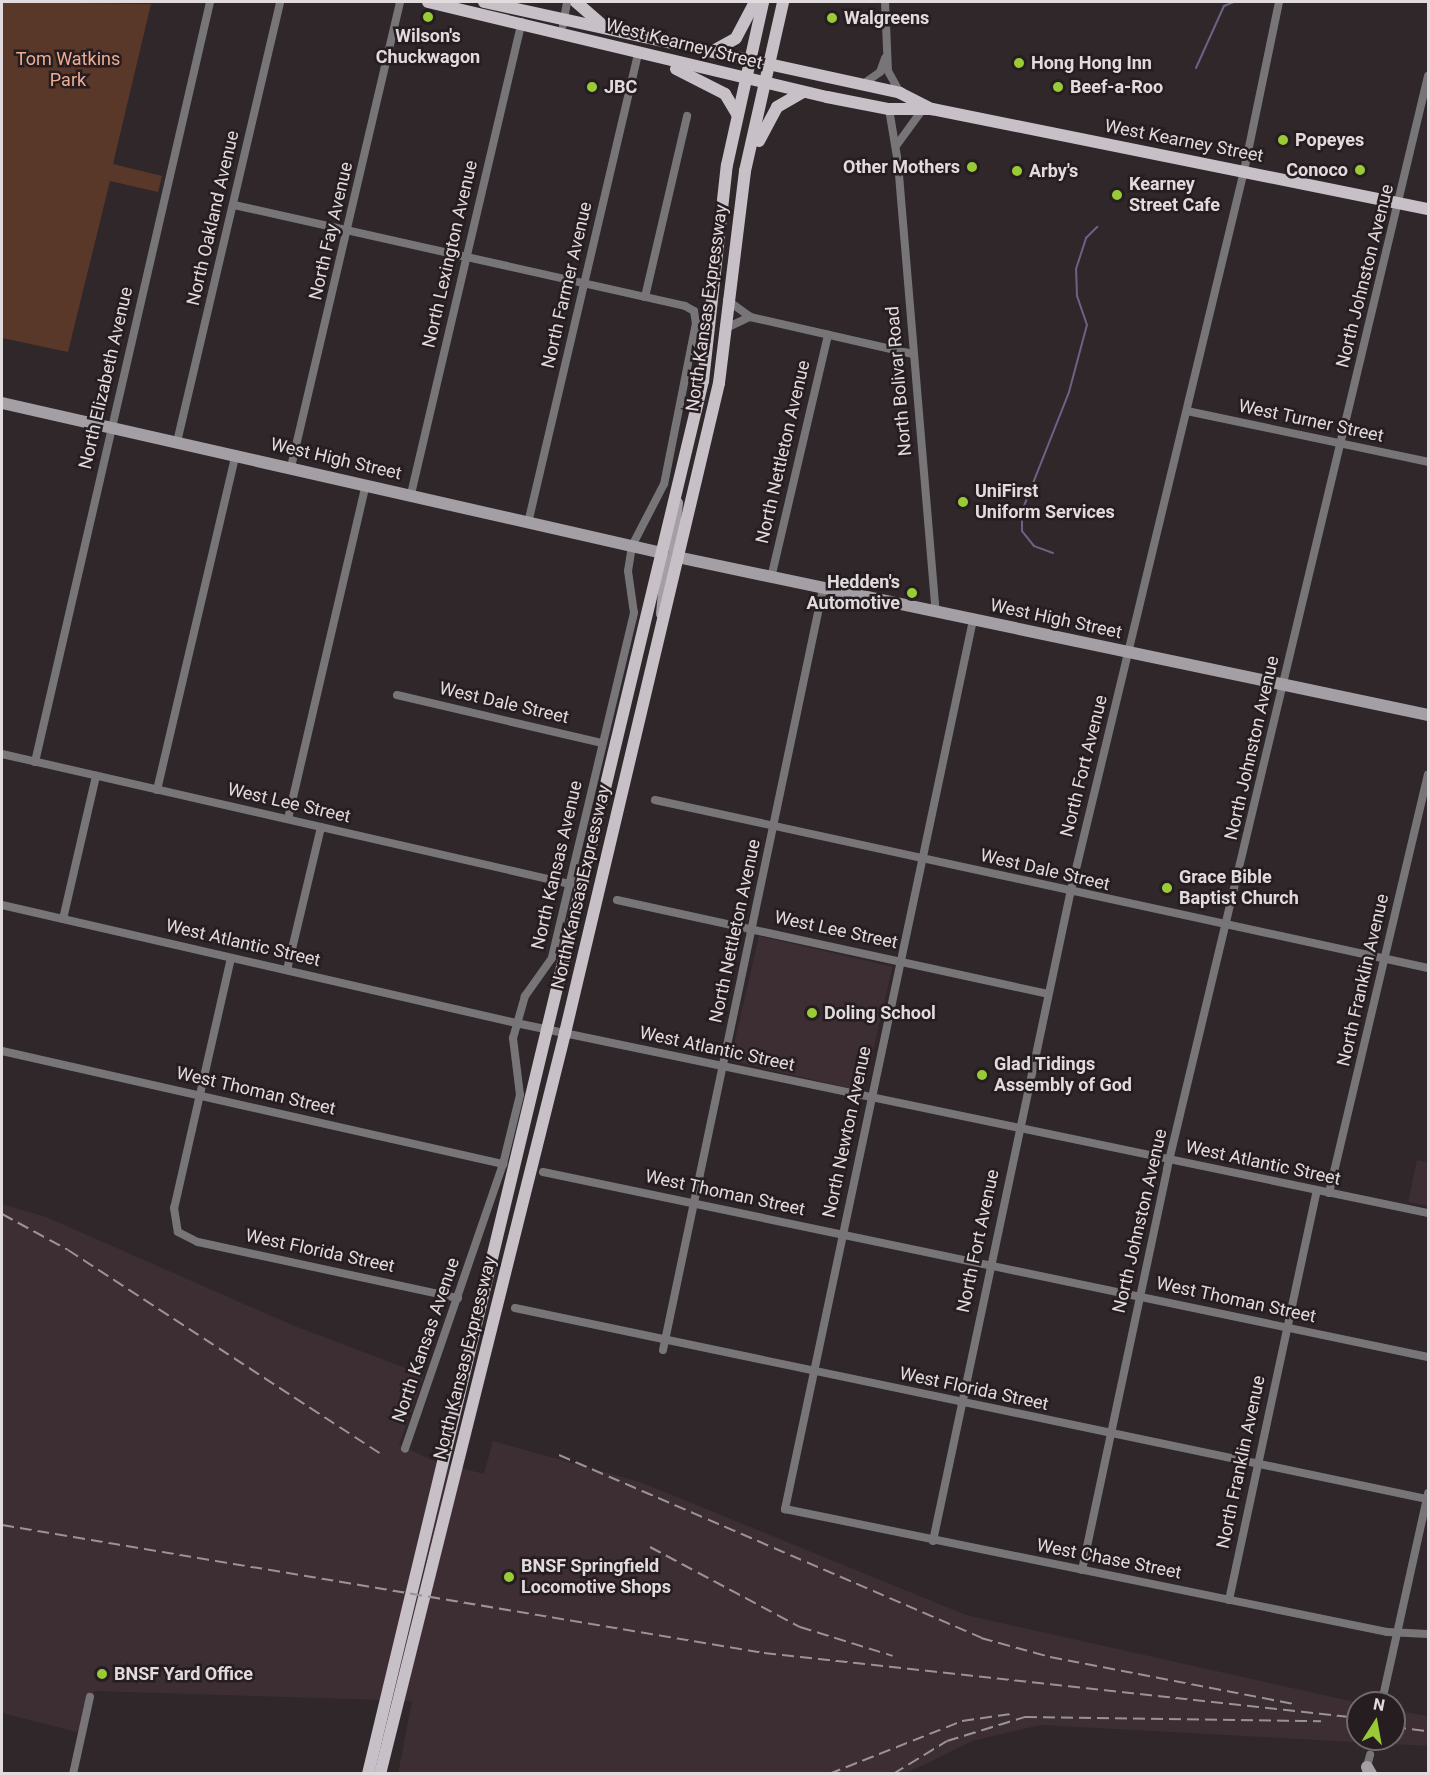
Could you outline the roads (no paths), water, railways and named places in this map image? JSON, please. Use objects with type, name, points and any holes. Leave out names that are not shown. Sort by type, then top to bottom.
[{"type":"main road","name":"West Kearney Street","points":[[428,2],[562,31],[651,58],[889,110],[926,111],[1244,171],[1428,209]]},
{"type":"main road","name":"West Kearney Street","points":[[484,2],[900,93],[926,111]]},
{"type":"main road","points":[[576,2],[606,27]]},
{"type":"main road","points":[[713,51],[736,38],[755,2]]},
{"type":"main road","name":"North Kansas Expressway","points":[[368,1773],[550,1030],[703,381],[737,114],[763,2]]},
{"type":"main road","name":"North Kansas Expressway","points":[[380,1773],[565,1033],[719,383],[736,226],[783,2]]},
{"type":"main road","points":[[651,58],[708,82],[725,94],[737,114]]},
{"type":"main road","points":[[736,226],[764,127],[783,100],[803,92]]},
{"type":"street","name":"North Elizabeth Avenue","points":[[35,762],[210,2]]},
{"type":"street","name":"North Oakland Avenue","points":[[177,442],[280,2]]},
{"type":"street","name":"North Fay Avenue","points":[[291,467],[400,2]]},
{"type":"street","points":[[562,31],[567,2]]},
{"type":"street","points":[[885,2],[886,55],[900,93]]},
{"type":"street","name":"North Fort Avenue","points":[[933,1541],[1018,1129],[1070,894],[1244,171],[1279,2]]},
{"type":"street","name":"North Lexington Avenue","points":[[411,494],[522,22]]},
{"type":"street","name":"North Farmer Avenue","points":[[528,523],[638,54]]},
{"type":"street","points":[[862,84],[880,72],[886,55]]},
{"type":"street","name":"North Johnston Avenue","points":[[1082,1570],[1139,1297],[1427,93],[1428,76]]},
{"type":"street","name":"North Bolivar Road","points":[[889,110],[896,147],[936,612]]},
{"type":"street","points":[[896,147],[926,111]]},
{"type":"street","points":[[234,205],[645,297],[687,116]]},
{"type":"street","name":"North Kansas Avenue","points":[[405,1449],[503,1164],[520,1095],[511,1056],[516,1023],[525,996],[552,958],[634,613],[628,570],[632,546],[664,484],[686,385],[694,311],[645,297]]},
{"type":"street","points":[[727,300],[750,317],[913,354]]},
{"type":"street","points":[[724,329],[750,317]]},
{"type":"street","name":"North Nettleton Avenue","points":[[771,578],[828,335]]},
{"type":"street","name":"West High Street","points":[[2,403],[236,454],[662,553]]},
{"type":"street","name":"West Turner Street","points":[[1187,411],[1428,462]]},
{"type":"street","points":[[157,790],[236,454]]},
{"type":"street","points":[[288,819],[366,484]]},
{"type":"street","points":[[676,490],[672,545],[677,557]]},
{"type":"street","points":[[662,553],[667,561],[662,620]]},
{"type":"street","name":"West High Street","points":[[677,557],[1428,715]]},
{"type":"street","name":"North Nettleton Avenue","points":[[663,1350],[823,589]]},
{"type":"street","name":"North Newton Avenue","points":[[785,1509],[973,620]]},
{"type":"street","name":"West Dale Street","points":[[397,695],[602,743]]},
{"type":"street","name":"West Lee Street","points":[[2,754],[570,884]]},
{"type":"street","name":"North Franklin Avenue","points":[[1329,1194],[1428,775]]},
{"type":"street","points":[[63,919],[96,776]]},
{"type":"street","name":"West Dale Street","points":[[655,800],[1070,894],[1428,968]]},
{"type":"street","points":[[287,969],[321,826]]},
{"type":"street","name":"West Lee Street","points":[[617,900],[1048,994]]},
{"type":"street","name":"West Atlantic Street","points":[[2,905],[516,1023],[871,1099],[1428,1213]]},
{"type":"street","points":[[200,1096],[231,958]]},
{"type":"street","name":"West Thoman Street","points":[[2,1051],[503,1164]]},
{"type":"street","name":"West Florida Street","points":[[200,1096],[174,1208],[178,1232],[198,1242],[458,1298]]},
{"type":"street","name":"West Thoman Street","points":[[543,1172],[1428,1357]]},
{"type":"street","name":"North Franklin Avenue","points":[[1229,1600],[1317,1191]]},
{"type":"street","name":"West Florida Street","points":[[515,1308],[666,1339],[814,1374],[1257,1465],[1428,1496]]},
{"type":"street","points":[[1384,1691],[1428,1496]]},
{"type":"street","name":"West Chase Street","points":[[785,1509],[1397,1634],[1428,1634]]},
{"type":"street","points":[[73,1773],[90,1697]]},
{"type":"waterway","points":[[1196,68],[1224,6],[1234,2]]},
{"type":"waterway","points":[[1053,553],[1034,546],[1022,531],[1022,511],[1069,392],[1087,325],[1077,296],[1076,269],[1086,238],[1097,227]]},
{"type":"railway","points":[[2,1214],[68,1250],[381,1454]]},
{"type":"railway","points":[[559,1455],[981,1638],[1050,1657],[1293,1704]]},
{"type":"railway","points":[[2,1525],[764,1653],[1346,1717]]},
{"type":"railway","points":[[650,1547],[800,1627],[893,1656]]},
{"type":"railway","points":[[829,1774],[962,1721],[1011,1714]]},
{"type":"railway","points":[[893,1774],[947,1741],[1025,1717],[1321,1721]]},
{"type":"railway","points":[[1406,1728],[1428,1731]]},
{"type":"place","name":"Wilson's Chuckwagon","points":[[428,17]]},
{"type":"place","name":"Walgreens","points":[[832,18]]},
{"type":"place","name":"Hong Hong Inn","points":[[1019,63]]},
{"type":"place","name":"JBC","points":[[592,87]]},
{"type":"place","name":"Beef-a-Roo","points":[[1058,87]]},
{"type":"place","name":"Popeyes","points":[[1283,140]]},
{"type":"place","name":"Other Mothers","points":[[972,167]]},
{"type":"place","name":"Conoco","points":[[1360,170]]},
{"type":"place","name":"Arby's","points":[[1017,171]]},
{"type":"place","name":"Kearney Street Cafe","points":[[1117,195]]},
{"type":"place","name":"UniFirst Uniform Services","points":[[963,502]]},
{"type":"place","name":"Hedden's Automotive","points":[[912,593]]},
{"type":"place","name":"Grace Bible Baptist Church","points":[[1167,888]]},
{"type":"place","name":"Doling School","points":[[812,1013]]},
{"type":"place","name":"Glad Tidings Assembly of God","points":[[982,1075]]},
{"type":"place","name":"BNSF Springfield Locomotive Shops","points":[[509,1577]]},
{"type":"place","name":"BNSF Yard Office","points":[[102,1674]]},
{"type":"park label","name":"Tom Watkins Park","points":[[68,70]]}]
